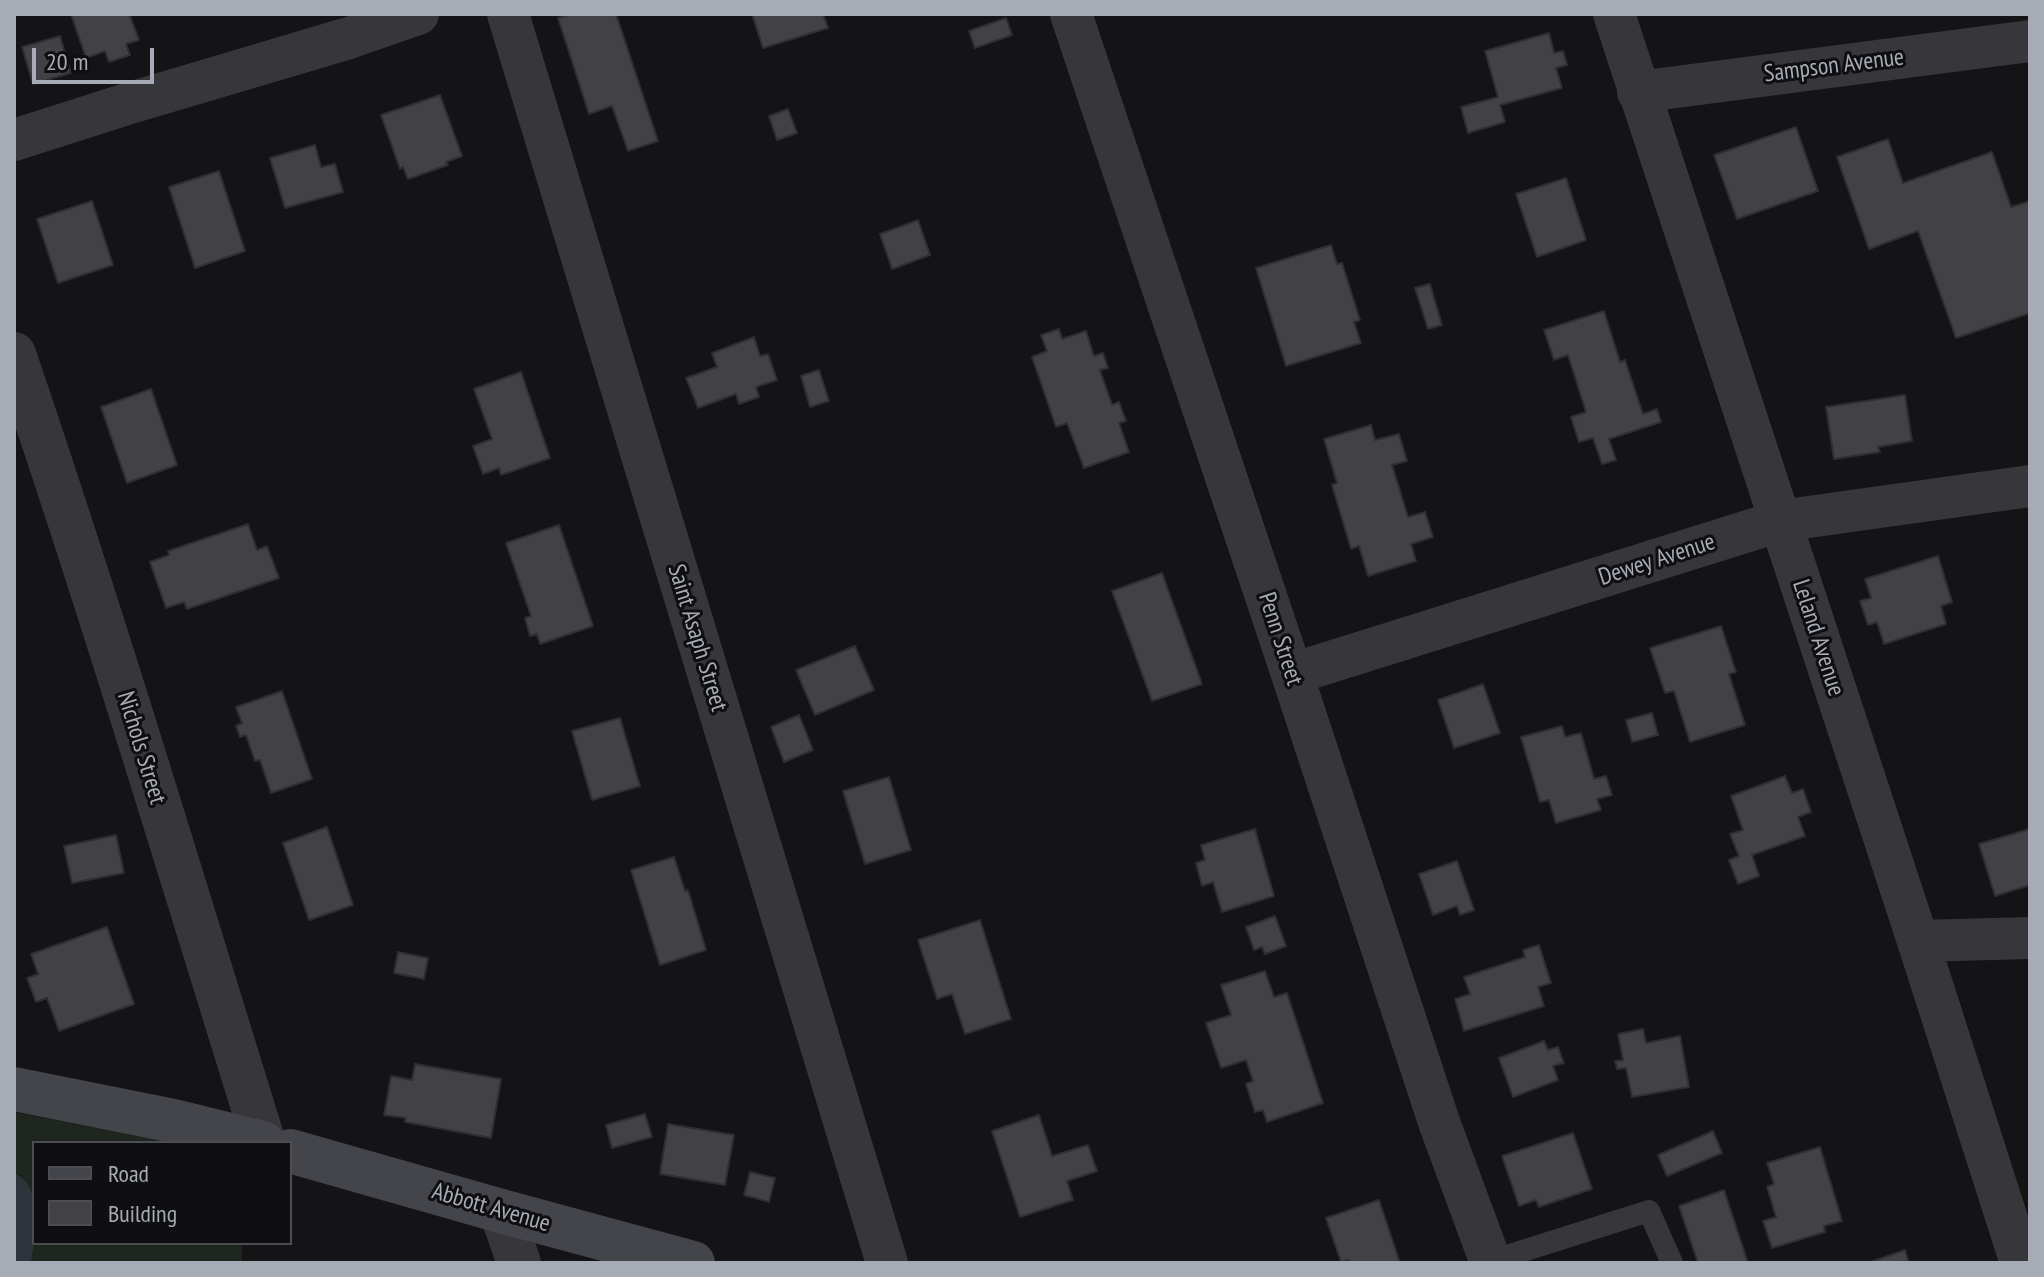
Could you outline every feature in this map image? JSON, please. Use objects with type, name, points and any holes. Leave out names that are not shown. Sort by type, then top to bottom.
[{"type":"main road","points":[[14,1089],[256,1141]]},
{"type":"main road","name":"Abbott Avenue","points":[[292,1152],[693,1263]]},
{"type":"street","points":[[14,140],[418,14]]},
{"type":"street","name":"Saint Asaph Street","points":[[508,14],[887,1263]]},
{"type":"street","name":"Penn Street","points":[[1071,14],[1439,1122],[1491,1262]]},
{"type":"street","name":"Leland Avenue","points":[[1614,14],[2021,1263]]},
{"type":"street","name":"Sampson Avenue","points":[[1638,92],[2030,41]]},
{"type":"street","name":"Nichols Street","points":[[14,354],[27,433],[135,726],[263,1141]]},
{"type":"street","name":"Dewey Avenue","points":[[1292,674],[1780,521],[2030,486]]},
{"type":"street","points":[[1918,941],[2030,938]]},
{"type":"street","points":[[501,1211],[519,1263]]},
{"type":"lane","points":[[1491,1262],[1649,1211],[1672,1263]]},
{"type":"shaded area","points":[[14,1112],[164,1141],[32,1141],[32,1195],[22,1176],[14,1173]]},
{"type":"shaded area","points":[[14,1173],[23,1179],[32,1196],[33,1245],[31,1263],[14,1263]]},
{"type":"shaded area","points":[[34,1245],[242,1245],[242,1263],[31,1263]]},
{"type":"building","points":[[71,14],[136,14],[130,16],[139,40],[126,44],[130,55],[109,62],[105,51],[86,58]]},
{"type":"building","points":[[571,14],[616,14],[658,141],[628,151],[612,106],[589,114],[558,18]]},
{"type":"building","points":[[752,14],[823,14],[828,28],[763,48]]},
{"type":"building","points":[[1006,18],[1012,35],[975,48],[969,31]]},
{"type":"building","points":[[1549,33],[1554,53],[1563,51],[1567,65],[1556,68],[1562,88],[1500,105],[1505,122],[1468,133],[1461,107],[1498,97],[1485,51]]},
{"type":"building","points":[[60,36],[71,73],[33,84],[22,47]]},
{"type":"building","points":[[440,95],[462,156],[446,162],[448,165],[408,179],[403,167],[400,169],[381,115]]},
{"type":"building","points":[[788,109],[797,133],[777,140],[769,116]]},
{"type":"building","points":[[1796,127],[1818,191],[1737,219],[1714,155]]},
{"type":"building","points":[[1888,139],[1903,183],[1992,152],[2011,207],[2030,201],[2030,313],[1956,338],[1918,231],[1869,249],[1837,157]]},
{"type":"building","points":[[315,145],[321,167],[335,164],[343,192],[285,208],[270,158]]},
{"type":"building","points":[[219,171],[245,251],[195,268],[169,187]]},
{"type":"building","points":[[1566,178],[1586,240],[1537,257],[1516,194]]},
{"type":"building","points":[[92,201],[113,265],[58,283],[37,219]]},
{"type":"building","points":[[918,220],[930,255],[892,269],[880,234]]},
{"type":"building","points":[[1331,245],[1337,264],[1342,263],[1360,320],[1354,322],[1361,343],[1286,366],[1256,268]]},
{"type":"building","points":[[1430,284],[1442,325],[1428,329],[1415,288]]},
{"type":"building","points":[[1604,311],[1620,362],[1625,360],[1643,414],[1657,409],[1661,422],[1609,439],[1616,460],[1602,464],[1593,438],[1579,442],[1571,417],[1586,412],[1568,355],[1554,360],[1544,330]]},
{"type":"building","points":[[1059,329],[1062,339],[1086,331],[1094,356],[1103,353],[1108,368],[1100,370],[1112,405],[1119,402],[1126,421],[1119,423],[1129,452],[1084,468],[1067,423],[1056,427],[1032,357],[1047,351],[1041,335]]},
{"type":"building","points":[[754,337],[760,356],[768,354],[777,380],[756,387],[759,397],[739,404],[736,394],[698,408],[686,378],[717,367],[712,353]]},
{"type":"building","points":[[819,370],[829,401],[810,407],[801,376]]},
{"type":"building","points":[[521,372],[550,458],[501,475],[499,468],[483,474],[473,446],[492,439],[474,389]]},
{"type":"building","points":[[151,389],[177,465],[127,483],[101,407]]},
{"type":"building","points":[[1905,395],[1912,441],[1878,447],[1880,452],[1834,459],[1826,407]]},
{"type":"building","points":[[1371,425],[1375,440],[1399,434],[1407,461],[1392,465],[1408,517],[1425,512],[1433,537],[1411,544],[1416,561],[1368,576],[1359,546],[1351,549],[1332,485],[1337,483],[1324,439]]},
{"type":"building","points":[[248,524],[257,550],[267,546],[279,578],[187,609],[184,602],[166,608],[150,562],[169,555],[168,551]]},
{"type":"building","points":[[559,525],[593,626],[540,644],[537,634],[530,636],[525,618],[531,616],[506,543]]},
{"type":"building","points":[[1938,556],[1952,602],[1941,606],[1946,624],[1884,644],[1877,622],[1868,625],[1860,601],[1871,598],[1865,579]]},
{"type":"building","points":[[1162,573],[1202,684],[1152,701],[1112,591]]},
{"type":"building","points":[[1721,626],[1736,672],[1729,674],[1745,725],[1690,742],[1674,691],[1665,693],[1650,648]]},
{"type":"building","points":[[855,646],[874,690],[815,715],[796,670]]},
{"type":"building","points":[[1483,684],[1500,733],[1454,748],[1438,700]]},
{"type":"building","points":[[282,691],[312,779],[271,793],[260,760],[255,761],[246,735],[240,737],[236,726],[242,723],[236,707]]},
{"type":"building","points":[[1652,713],[1658,735],[1632,742],[1626,720]]},
{"type":"building","points":[[799,715],[813,750],[784,762],[771,727]]},
{"type":"building","points":[[620,718],[640,786],[592,800],[572,731]]},
{"type":"building","points":[[1562,726],[1565,737],[1581,733],[1594,779],[1606,776],[1612,795],[1597,799],[1601,810],[1556,823],[1549,800],[1540,802],[1521,737]]},
{"type":"building","points":[[1785,776],[1792,793],[1803,789],[1811,812],[1798,817],[1805,836],[1752,855],[1759,876],[1738,884],[1729,860],[1739,856],[1730,834],[1743,830],[1731,796]]},
{"type":"building","points":[[889,777],[911,850],[865,864],[843,791]]},
{"type":"building","points":[[327,827],[353,905],[309,920],[283,843]]},
{"type":"building","points":[[1255,829],[1274,896],[1222,912],[1213,882],[1202,886],[1196,863],[1205,860],[1201,845]]},
{"type":"building","points":[[2030,829],[2030,885],[1995,896],[1979,844]]},
{"type":"building","points":[[116,835],[124,873],[72,883],[64,846]]},
{"type":"building","points":[[674,857],[685,891],[688,890],[706,950],[660,965],[631,870]]},
{"type":"building","points":[[1457,861],[1474,910],[1460,915],[1457,906],[1433,915],[1419,874]]},
{"type":"building","points":[[1275,916],[1286,946],[1265,954],[1262,947],[1254,950],[1246,927]]},
{"type":"building","points":[[980,920],[1011,1019],[965,1034],[952,994],[937,999],[918,940]]},
{"type":"building","points":[[107,927],[134,1004],[59,1031],[47,998],[36,1002],[27,978],[38,974],[31,954]]},
{"type":"building","points":[[1539,945],[1551,983],[1538,987],[1544,1006],[1464,1031],[1455,999],[1470,994],[1464,977],[1525,957],[1523,950]]},
{"type":"building","points":[[398,952],[428,958],[424,979],[394,973]]},
{"type":"building","points":[[1265,971],[1274,997],[1287,993],[1323,1103],[1267,1122],[1263,1110],[1255,1112],[1246,1084],[1253,1081],[1246,1060],[1221,1068],[1206,1023],[1231,1015],[1221,985]]},
{"type":"building","points":[[1643,1029],[1646,1043],[1680,1036],[1689,1087],[1632,1097],[1626,1068],[1617,1069],[1615,1061],[1623,1060],[1618,1034]]},
{"type":"building","points":[[1544,1041],[1548,1050],[1558,1047],[1564,1063],[1553,1066],[1558,1080],[1513,1097],[1499,1058]]},
{"type":"building","points":[[415,1064],[501,1079],[491,1138],[405,1122],[406,1118],[384,1115],[391,1076],[412,1080]]},
{"type":"building","points":[[645,1114],[652,1137],[612,1148],[606,1125]]},
{"type":"building","points":[[1039,1115],[1052,1156],[1088,1145],[1097,1171],[1067,1181],[1073,1200],[1020,1217],[992,1131]]},
{"type":"building","points":[[668,1124],[734,1135],[725,1185],[660,1174]]},
{"type":"building","points":[[1713,1131],[1722,1153],[1667,1176],[1658,1155]]},
{"type":"building","points":[[1573,1133],[1592,1189],[1539,1207],[1536,1200],[1519,1206],[1502,1156]]},
{"type":"building","points":[[1820,1147],[1842,1221],[1824,1226],[1825,1232],[1772,1248],[1763,1221],[1776,1217],[1767,1187],[1774,1184],[1767,1163]]},
{"type":"building","points":[[750,1172],[775,1178],[769,1202],[744,1195]]},
{"type":"building","points":[[1724,1190],[1748,1263],[1698,1263],[1679,1206]]},
{"type":"building","points":[[1379,1200],[1400,1263],[1341,1262],[1326,1218]]},
{"type":"building","points":[[1905,1250],[1909,1263],[1868,1263]]}]
